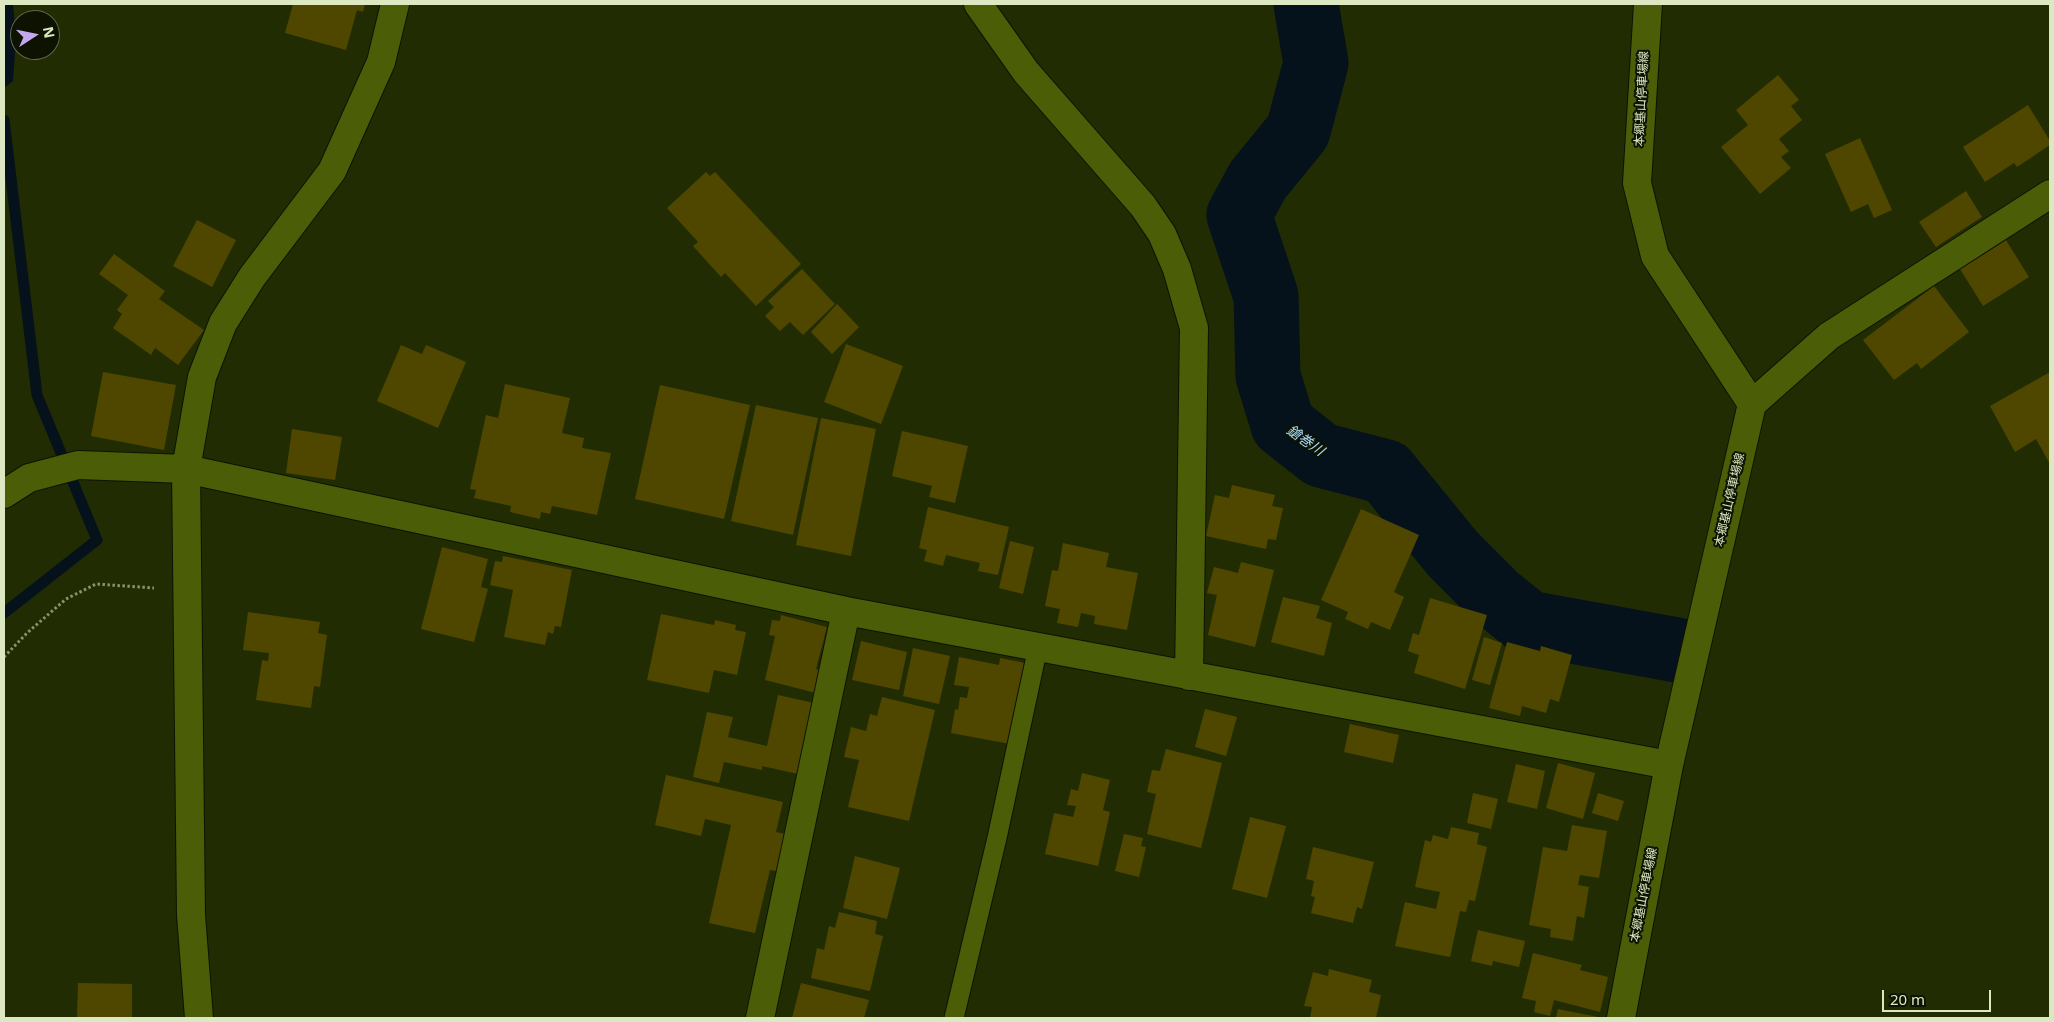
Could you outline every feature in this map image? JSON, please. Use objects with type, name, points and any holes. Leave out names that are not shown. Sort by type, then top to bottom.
[{"type":"street","points":[[199,1018],[191,915],[186,469],[202,377],[223,323],[252,277],[332,170],[381,62],[395,4]]},
{"type":"street","points":[[978,4],[1026,72],[1143,206],[1162,234],[1177,269],[1194,328],[1189,676]]},
{"type":"street","name":"本郷基山停車場線","points":[[1621,1018],[1669,765],[1752,404],[1655,256],[1637,183],[1648,4]]},
{"type":"street","points":[[1752,404],[1829,336],[2050,194]]},
{"type":"street","points":[[4,494],[29,478],[78,465],[186,469],[846,611],[1669,765]]},
{"type":"street","points":[[760,1018],[846,611]]},
{"type":"lane","points":[[954,1018],[997,838],[1038,647]]},
{"type":"path","points":[[4,657],[27,633],[66,599],[96,584],[187,590]]},
{"type":"shaded area","points":[[4,4],[13,4],[14,10],[10,10],[10,60],[14,60],[13,81],[4,88]]},
{"type":"building","points":[[293,4],[365,4],[363,12],[357,10],[346,50],[285,33]]},
{"type":"building","points":[[1778,75],[1799,100],[1791,106],[1802,120],[1779,139],[1789,151],[1781,157],[1791,168],[1760,194],[1721,147],[1748,125],[1736,110]]},
{"type":"building","points":[[2028,105],[2050,141],[2050,145],[2017,167],[2014,163],[1985,182],[1963,147]]},
{"type":"building","points":[[1860,138],[1892,210],[1874,218],[1868,204],[1851,212],[1825,154]]},
{"type":"building","points":[[706,172],[710,176],[715,172],[801,264],[756,306],[725,273],[721,277],[693,246],[698,242],[667,208]]},
{"type":"building","points":[[1966,191],[1982,217],[1936,247],[1919,222]]},
{"type":"building","points":[[197,220],[236,240],[212,287],[173,266]]},
{"type":"building","points":[[2006,240],[2029,277],[1983,306],[1960,269]]},
{"type":"building","points":[[114,254],[165,291],[159,299],[204,330],[178,365],[155,348],[151,355],[113,328],[122,314],[117,310],[128,295],[99,274]]},
{"type":"building","points":[[802,269],[835,304],[803,335],[790,322],[780,331],[765,316],[774,307],[768,301]]},
{"type":"building","points":[[1934,286],[1969,332],[1921,369],[1917,363],[1894,380],[1863,340]]},
{"type":"building","points":[[837,304],[859,327],[832,354],[811,332]]},
{"type":"building","points":[[846,344],[903,366],[881,424],[824,402]]},
{"type":"building","points":[[401,345],[422,354],[426,345],[466,362],[438,428],[377,401]]},
{"type":"building","points":[[103,372],[176,385],[164,450],[91,436]]},
{"type":"building","points":[[2050,372],[2050,464],[2036,439],[2015,452],[1990,406]]},
{"type":"building","points":[[505,384],[570,398],[562,433],[584,438],[582,448],[611,453],[597,515],[552,506],[550,514],[541,512],[540,519],[510,512],[511,506],[474,498],[476,490],[470,489],[486,415],[498,418]]},
{"type":"building","points":[[660,385],[750,405],[724,519],[635,499]]},
{"type":"building","points":[[756,405],[818,418],[793,535],[731,521]]},
{"type":"building","points":[[821,418],[876,429],[851,556],[796,545]]},
{"type":"building","points":[[292,429],[342,437],[335,480],[286,473]]},
{"type":"building","points":[[902,431],[968,446],[955,503],[929,497],[932,486],[892,476]]},
{"type":"building","points":[[1232,485],[1275,495],[1272,506],[1283,508],[1276,540],[1268,539],[1266,549],[1206,536],[1215,495],[1229,498]]},
{"type":"building","points":[[928,507],[1009,527],[998,575],[978,571],[980,563],[946,555],[943,566],[924,561],[927,550],[919,548]]},
{"type":"building","points":[[1361,509],[1419,535],[1394,592],[1404,597],[1390,630],[1371,622],[1368,629],[1345,619],[1348,612],[1321,600]]},
{"type":"building","points":[[1010,541],[1034,547],[1023,594],[999,588]]},
{"type":"building","points":[[1063,543],[1109,553],[1106,567],[1138,573],[1127,630],[1094,624],[1095,616],[1081,613],[1078,627],[1057,623],[1060,609],[1045,606],[1052,570],[1058,571]]},
{"type":"building","points":[[442,547],[488,559],[481,587],[488,589],[474,642],[421,629]]},
{"type":"building","points":[[503,556],[572,570],[561,627],[555,626],[553,634],[548,632],[545,645],[504,637],[513,590],[490,585],[495,561],[502,562]]},
{"type":"building","points":[[1241,562],[1274,570],[1255,647],[1208,635],[1217,595],[1207,593],[1214,567],[1238,573]]},
{"type":"building","points":[[1283,597],[1320,606],[1316,618],[1332,623],[1324,656],[1271,642]]},
{"type":"building","points":[[1430,598],[1487,615],[1465,689],[1414,673],[1419,655],[1408,651],[1413,633],[1419,635]]},
{"type":"building","points":[[248,612],[320,622],[318,633],[327,635],[320,687],[314,686],[311,708],[256,700],[262,660],[268,661],[269,653],[243,650]]},
{"type":"building","points":[[661,614],[714,625],[715,620],[736,625],[735,630],[746,632],[737,675],[714,670],[709,693],[647,680]]},
{"type":"building","points":[[781,615],[827,627],[816,669],[821,670],[816,693],[765,680],[775,636],[769,635],[772,620],[780,621]]},
{"type":"building","points":[[1484,637],[1502,643],[1490,685],[1472,680]]},
{"type":"building","points":[[861,641],[907,652],[899,690],[852,680]]},
{"type":"building","points":[[1507,642],[1540,651],[1541,646],[1572,655],[1559,702],[1550,699],[1546,713],[1522,706],[1520,716],[1489,708]]},
{"type":"building","points":[[913,648],[950,656],[939,704],[903,696]]},
{"type":"building","points":[[959,657],[999,665],[1000,658],[1025,663],[1010,744],[951,733],[955,709],[958,710],[960,697],[967,698],[969,687],[954,685]]},
{"type":"building","points":[[778,695],[814,703],[798,774],[762,766],[762,770],[724,762],[719,783],[693,777],[707,712],[733,717],[728,737],[767,746]]},
{"type":"building","points":[[882,697],[935,710],[909,821],[848,807],[859,760],[844,757],[851,727],[866,731],[870,714],[877,716]]},
{"type":"building","points":[[1205,709],[1237,717],[1226,756],[1195,747]]},
{"type":"building","points":[[1350,724],[1399,735],[1393,763],[1344,752]]},
{"type":"building","points":[[1166,749],[1222,763],[1201,848],[1147,834],[1156,794],[1147,792],[1152,770],[1160,771]]},
{"type":"building","points":[[1558,763],[1595,773],[1583,819],[1546,808]]},
{"type":"building","points":[[1516,764],[1545,771],[1537,809],[1507,802]]},
{"type":"building","points":[[1082,773],[1110,780],[1103,810],[1110,812],[1098,866],[1045,854],[1054,813],[1073,817],[1076,806],[1067,805],[1071,789],[1078,791]]},
{"type":"building","points":[[666,775],[783,802],[776,832],[785,834],[777,871],[770,870],[755,933],[709,923],[731,825],[705,819],[701,836],[655,825]]},
{"type":"building","points":[[1473,793],[1498,799],[1491,829],[1467,823]]},
{"type":"building","points":[[1598,793],[1624,801],[1618,821],[1592,813]]},
{"type":"building","points":[[1250,817],[1286,826],[1267,898],[1232,889]]},
{"type":"building","points":[[1572,825],[1607,831],[1599,878],[1580,875],[1578,885],[1589,887],[1584,918],[1577,916],[1573,941],[1550,937],[1551,929],[1529,925],[1543,847],[1567,851]]},
{"type":"building","points":[[1451,827],[1479,833],[1477,844],[1487,847],[1475,901],[1469,900],[1466,912],[1460,911],[1450,957],[1395,946],[1405,902],[1436,909],[1440,892],[1415,887],[1425,840],[1431,842],[1433,835],[1448,839]]},
{"type":"building","points":[[1124,834],[1143,838],[1141,846],[1146,847],[1139,877],[1115,871]]},
{"type":"building","points":[[1313,847],[1374,862],[1362,909],[1357,907],[1353,923],[1311,913],[1315,897],[1311,896],[1314,881],[1306,879]]},
{"type":"building","points":[[855,856],[900,868],[887,919],[843,908]]},
{"type":"building","points":[[839,912],[877,921],[875,934],[883,936],[870,991],[811,978],[817,948],[824,950],[829,926],[835,928]]},
{"type":"building","points":[[1478,930],[1525,941],[1519,967],[1493,961],[1492,966],[1471,961]]},
{"type":"building","points":[[1533,953],[1582,965],[1580,970],[1608,977],[1600,1012],[1554,1000],[1550,1016],[1534,1012],[1536,1001],[1522,998]]},
{"type":"building","points":[[1329,969],[1372,980],[1369,992],[1381,995],[1376,1018],[1310,1018],[1312,1007],[1304,1006],[1313,972],[1328,976]]},
{"type":"building","points":[[78,983],[132,984],[132,1018],[77,1018]]},
{"type":"building","points":[[801,983],[869,1000],[864,1018],[792,1018]]},
{"type":"building","points":[[1558,1009],[1598,1017],[1556,1018]]},
{"type":"waterway","name":"鎗巻川","points":[[1306,4],[1316,63],[1298,131],[1258,180],[1239,215],[1266,296],[1268,376],[1283,425],[1321,455],[1386,472],[1453,554],[1496,597],[1528,623],[1677,650]]},
{"type":"waterway","points":[[4,120],[37,395],[97,540],[4,613]]}]
